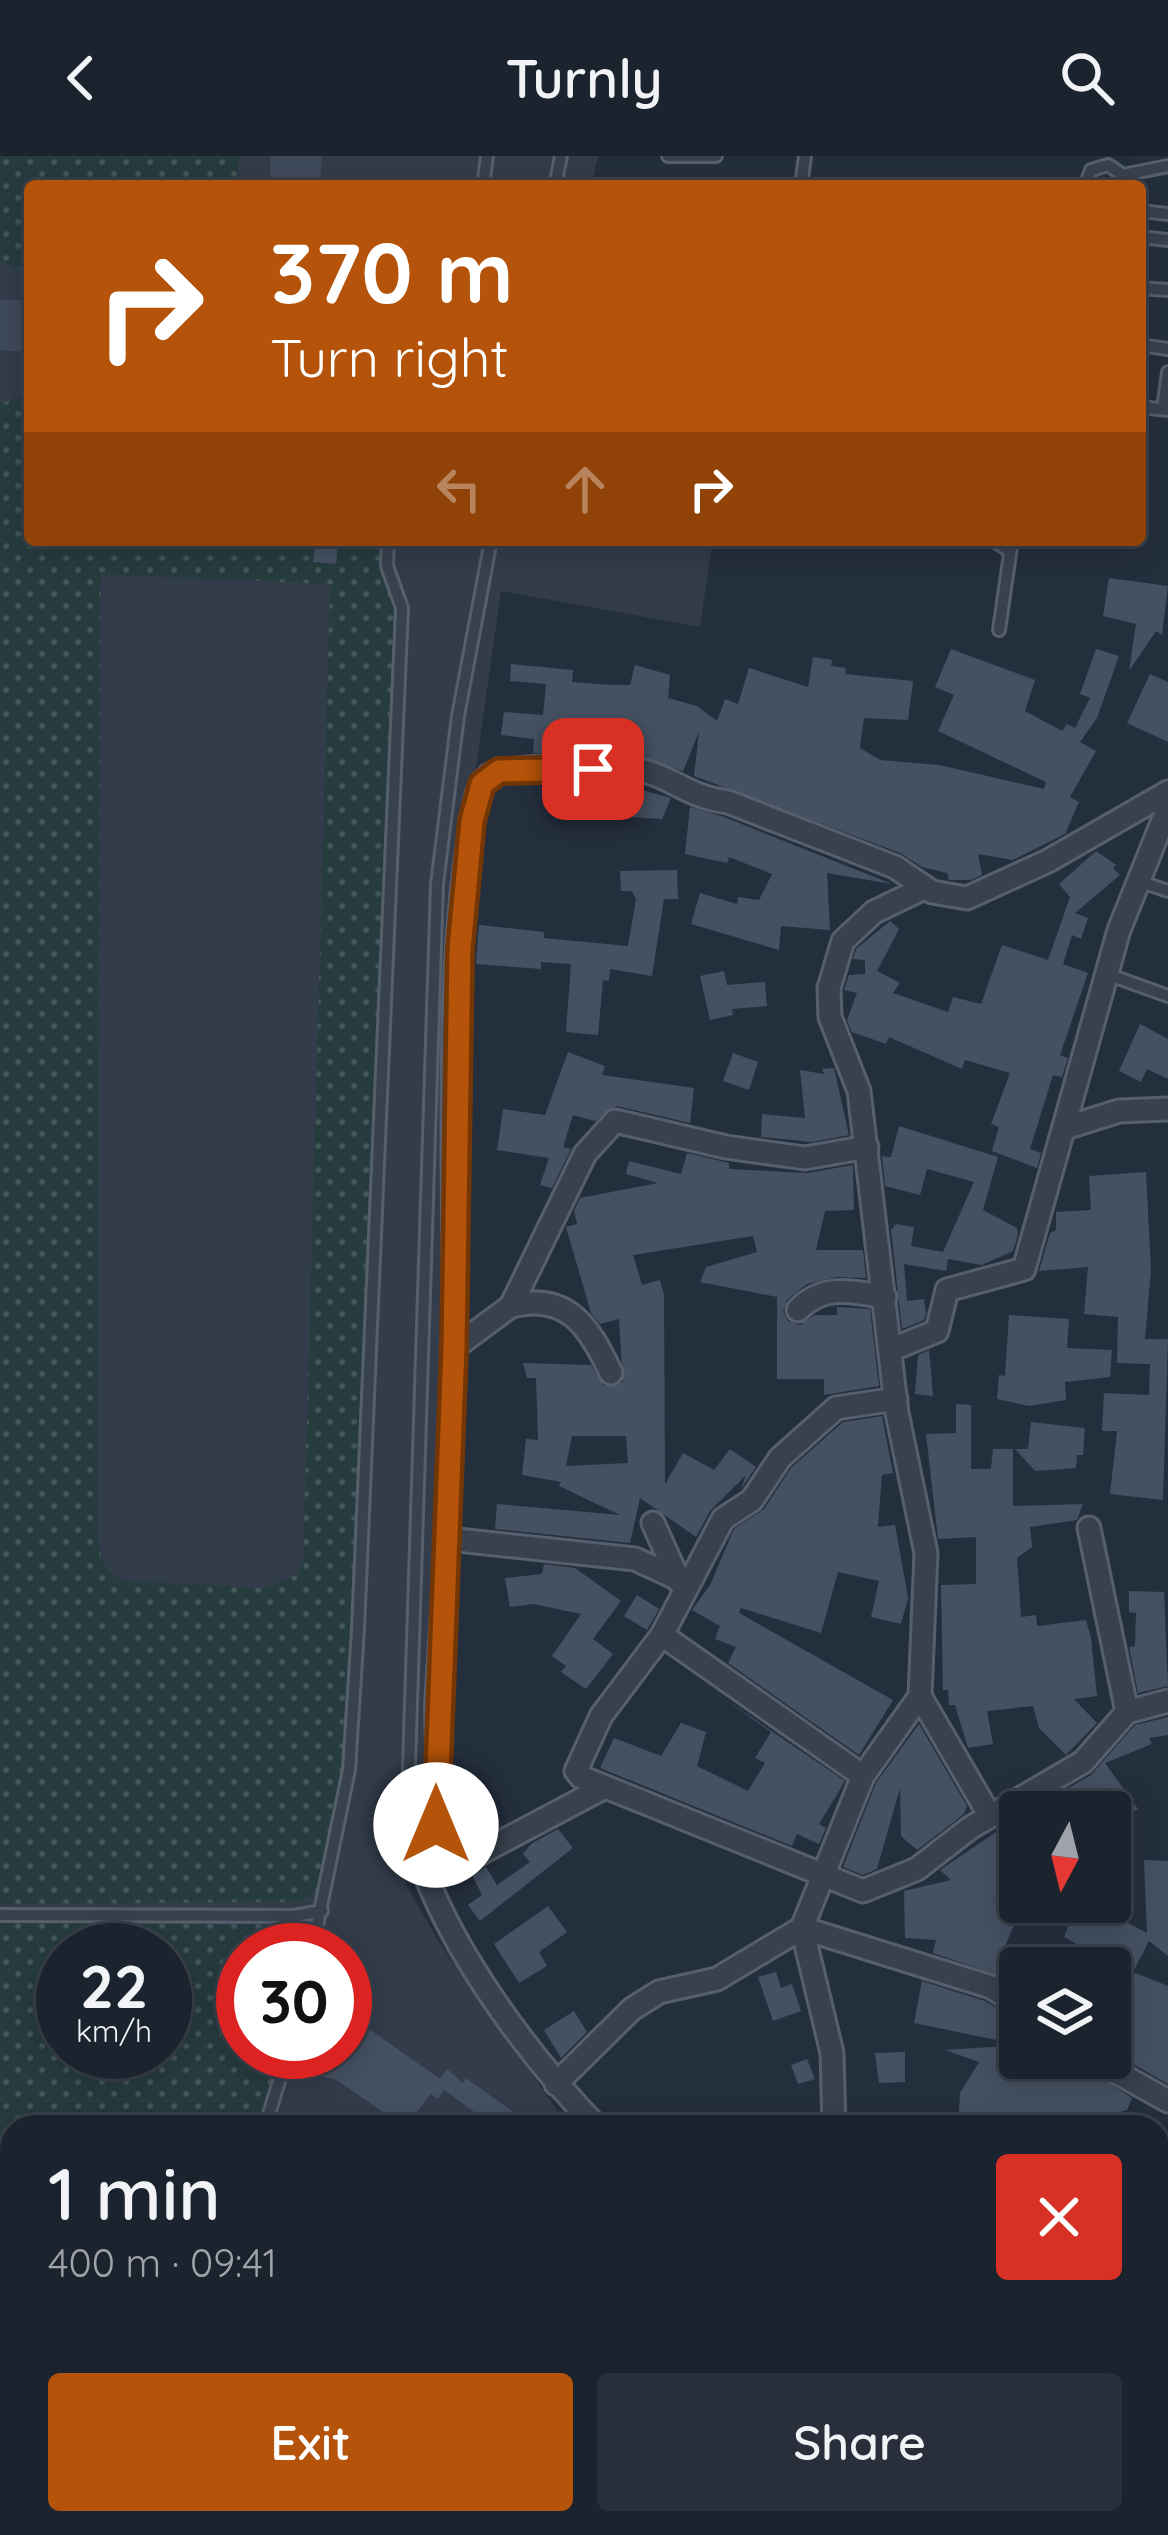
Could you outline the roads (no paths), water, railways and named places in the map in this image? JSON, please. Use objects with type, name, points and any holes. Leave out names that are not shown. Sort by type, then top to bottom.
[{"type":"street","points":[[586,2115],[556,2084],[455,1936],[426,1874],[436,1825],[436,1717],[448,1539],[460,949],[477,794],[489,776],[514,769],[638,770],[699,798],[728,802],[895,867],[924,888],[967,898],[987,892],[1168,793]]},
{"type":"street","points":[[893,1349],[937,1331],[946,1290],[1024,1269],[1068,1127],[1107,974],[1168,808]]},
{"type":"street","points":[[924,888],[874,912],[843,941],[829,988],[830,1017],[859,1091],[896,1399],[926,1553],[920,1696],[990,1816]]},
{"type":"street","points":[[1068,1127],[1119,1111],[1168,1109]]},
{"type":"street","points":[[512,1306],[585,1154],[615,1121],[741,1150],[806,1158],[867,1147]]},
{"type":"street","points":[[798,1310],[810,1297],[831,1291],[885,1297]]},
{"type":"street","points":[[454,1348],[512,1306],[536,1300],[564,1304],[581,1320],[611,1373]]},
{"type":"street","points":[[896,1399],[836,1408],[779,1458],[752,1500],[723,1519],[680,1584],[662,1635],[601,1715],[576,1771],[601,1789],[852,1890],[880,1887],[917,1869],[990,1816],[1083,1762],[1127,1712],[1168,1701]]},
{"type":"street","points":[[653,1523],[680,1584]]},
{"type":"street","points":[[1090,1528],[1127,1712]]},
{"type":"street","points":[[448,1539],[635,1558],[680,1584]]},
{"type":"street","points":[[662,1635],[863,1776]]},
{"type":"street","points":[[833,2115],[828,2032],[802,1928],[863,1776],[920,1696]]},
{"type":"street","points":[[426,1874],[601,1789]]},
{"type":"street","points":[[556,2084],[646,2000],[717,1979],[802,1928],[999,1993]]},
{"type":"street","points":[[1128,2079],[1168,2102]]},
{"type":"lane","points":[[668,156],[716,156]]},
{"type":"lane","points":[[1086,180],[1097,167],[1108,165],[1122,180]]},
{"type":"lane","points":[[1126,180],[1168,166]]},
{"type":"lane","points":[[1166,410],[1168,372]]},
{"type":"lane","points":[[319,1923],[349,1770],[358,1629],[402,608],[387,566],[388,546]]},
{"type":"lane","points":[[426,1874],[411,1844],[408,1798],[437,884],[458,716],[490,546]]},
{"type":"lane","points":[[999,630],[1011,546]]},
{"type":"lane","points":[[1138,881],[1168,891]]},
{"type":"lane","points":[[1107,974],[1168,996]]},
{"type":"lane","points":[[0,1915],[294,1916],[322,1911]]},
{"type":"lane","points":[[270,2115],[281,2079]]}]
